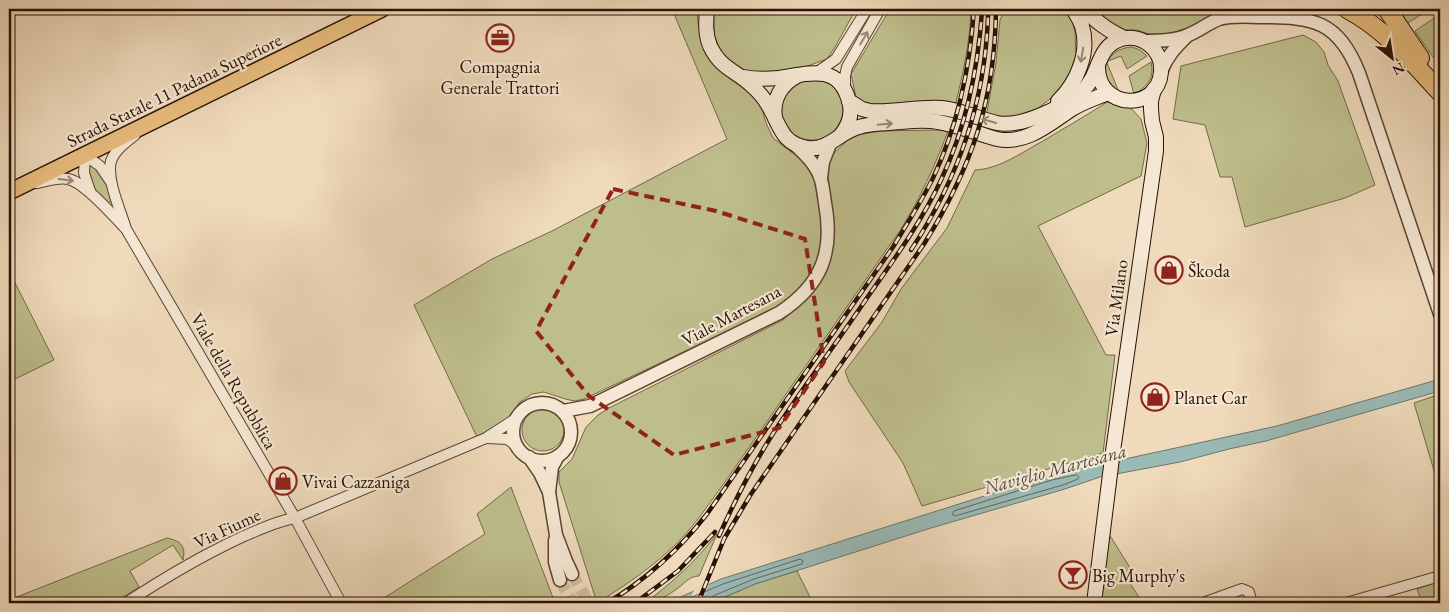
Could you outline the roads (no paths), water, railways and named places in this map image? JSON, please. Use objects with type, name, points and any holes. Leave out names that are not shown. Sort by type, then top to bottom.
[{"type":"highway","points":[[1347,9],[1385,34],[1440,92]]},
{"type":"highway","points":[[1386,9],[1440,88]]},
{"type":"main road","name":"Strada Statale 11 Padana Superiore","points":[[14,190],[382,9]]},
{"type":"main road","points":[[707,9],[706,31],[711,48],[724,66],[735,74],[743,77],[770,79],[816,73],[835,80],[847,96],[862,109],[874,112],[945,108],[1001,124],[1020,122],[1036,116],[1058,107],[1082,91],[1091,81],[1100,61],[1112,44],[1126,38]]},
{"type":"main road","points":[[1036,116],[1061,98],[1071,87],[1077,76],[1084,49],[1084,38],[1082,25],[1073,9]]},
{"type":"main road","points":[[1085,11],[1114,34],[1126,38],[1136,38],[1150,45],[1158,56],[1161,72],[1159,81],[1154,89],[1142,99],[1127,101]]},
{"type":"main road","points":[[1085,11],[1098,32],[1101,83],[1108,93],[1143,109],[1152,120]]},
{"type":"main road","points":[[776,120],[774,106],[779,93],[788,82],[800,75]]},
{"type":"main road","points":[[743,77],[763,98],[783,134],[793,143],[811,148],[821,148],[835,141],[848,131],[865,126],[930,121],[945,123],[997,139],[1016,140],[1037,132],[1074,108],[1108,93]]},
{"type":"main road","name":"Via Milano","points":[[1094,603],[1112,458],[1156,152],[1151,101],[1154,89]]},
{"type":"main road","points":[[835,141],[846,128],[849,120],[850,110],[847,96]]},
{"type":"street","points":[[816,73],[836,59],[867,9]]},
{"type":"street","points":[[847,96],[845,76],[847,68],[880,9]]},
{"type":"street","points":[[1143,41],[1164,41],[1188,35],[1212,22],[1226,18],[1286,17],[1317,23],[1327,27],[1341,39],[1356,64],[1440,314]]},
{"type":"street","points":[[1161,72],[1166,60],[1188,35]]},
{"type":"street","name":"Viale della Repubblica","points":[[154,121],[132,138],[115,154],[112,160],[112,185],[126,229],[295,518],[341,603]]},
{"type":"street","name":"Viale Martesana","points":[[563,411],[590,406],[780,312],[805,293],[821,267],[826,254],[828,223],[821,178],[823,162],[835,141]]},
{"type":"street","name":"Viale Martesana","points":[[793,143],[803,152],[821,178]]},
{"type":"street","name":"Viale della Repubblica","points":[[85,155],[100,166],[112,185]]},
{"type":"street","points":[[85,155],[85,177],[92,195]]},
{"type":"street","name":"Viale della Repubblica","points":[[14,190],[51,180],[67,179],[78,183],[126,229]]},
{"type":"street","points":[[102,204],[110,204],[116,198]]},
{"type":"street","points":[[518,447],[513,432],[517,418],[527,407],[541,403],[555,406],[563,411],[568,419],[571,435],[566,447],[552,467],[549,492],[556,535],[572,574]]},
{"type":"street","name":"Viale Martesana","points":[[571,429],[590,406]]},
{"type":"street","name":"Via Fiume","points":[[126,603],[183,567],[221,547],[486,438],[517,418]]},
{"type":"street","points":[[486,438],[505,439],[518,447],[529,457],[538,470],[549,492]]},
{"type":"street","points":[[529,457],[542,460],[558,456]]},
{"type":"street","points":[[556,535],[554,546],[555,562],[560,580]]},
{"type":"street","points":[[1346,603],[1440,576]]},
{"type":"street","points":[[1203,603],[1242,589],[1249,592],[1252,603]]},
{"type":"water","points":[[1440,379],[1440,391],[1266,441],[1180,462],[1100,477],[755,584],[711,603],[667,603],[721,579],[1051,475],[1277,426]]},
{"type":"tunnel","points":[[572,574],[589,603]]},
{"type":"tunnel","points":[[560,580],[573,603]]},
{"type":"railway","points":[[607,603],[649,574],[685,540],[707,514],[893,247],[933,178],[956,117],[966,74],[974,9]]},
{"type":"railway","points":[[698,603],[724,539],[751,494],[924,244],[941,216],[968,160],[978,132],[991,73],[995,42],[996,9]]},
{"type":"railway","points":[[719,536],[731,509],[774,432],[917,225],[934,195],[950,160],[964,119],[974,76],[982,11]]},
{"type":"railway","points":[[911,250],[943,195],[956,167],[966,138],[975,109],[981,79],[986,48],[988,16]]},
{"type":"railway","points":[[635,603],[678,571],[715,532]]},
{"type":"place","name":"Compagnia Generale Trattori","points":[[500,38]]},
{"type":"place","name":"Škoda","points":[[1169,270]]},
{"type":"place","name":"Planet Car","points":[[1155,397]]},
{"type":"place","name":"Vivai Cazzaniga","points":[[283,481]]},
{"type":"place","name":"Big Murphy's","points":[[1073,575]]},
{"type":"water label","name":"Naviglio Martesana","points":[[1055,469]]}]
